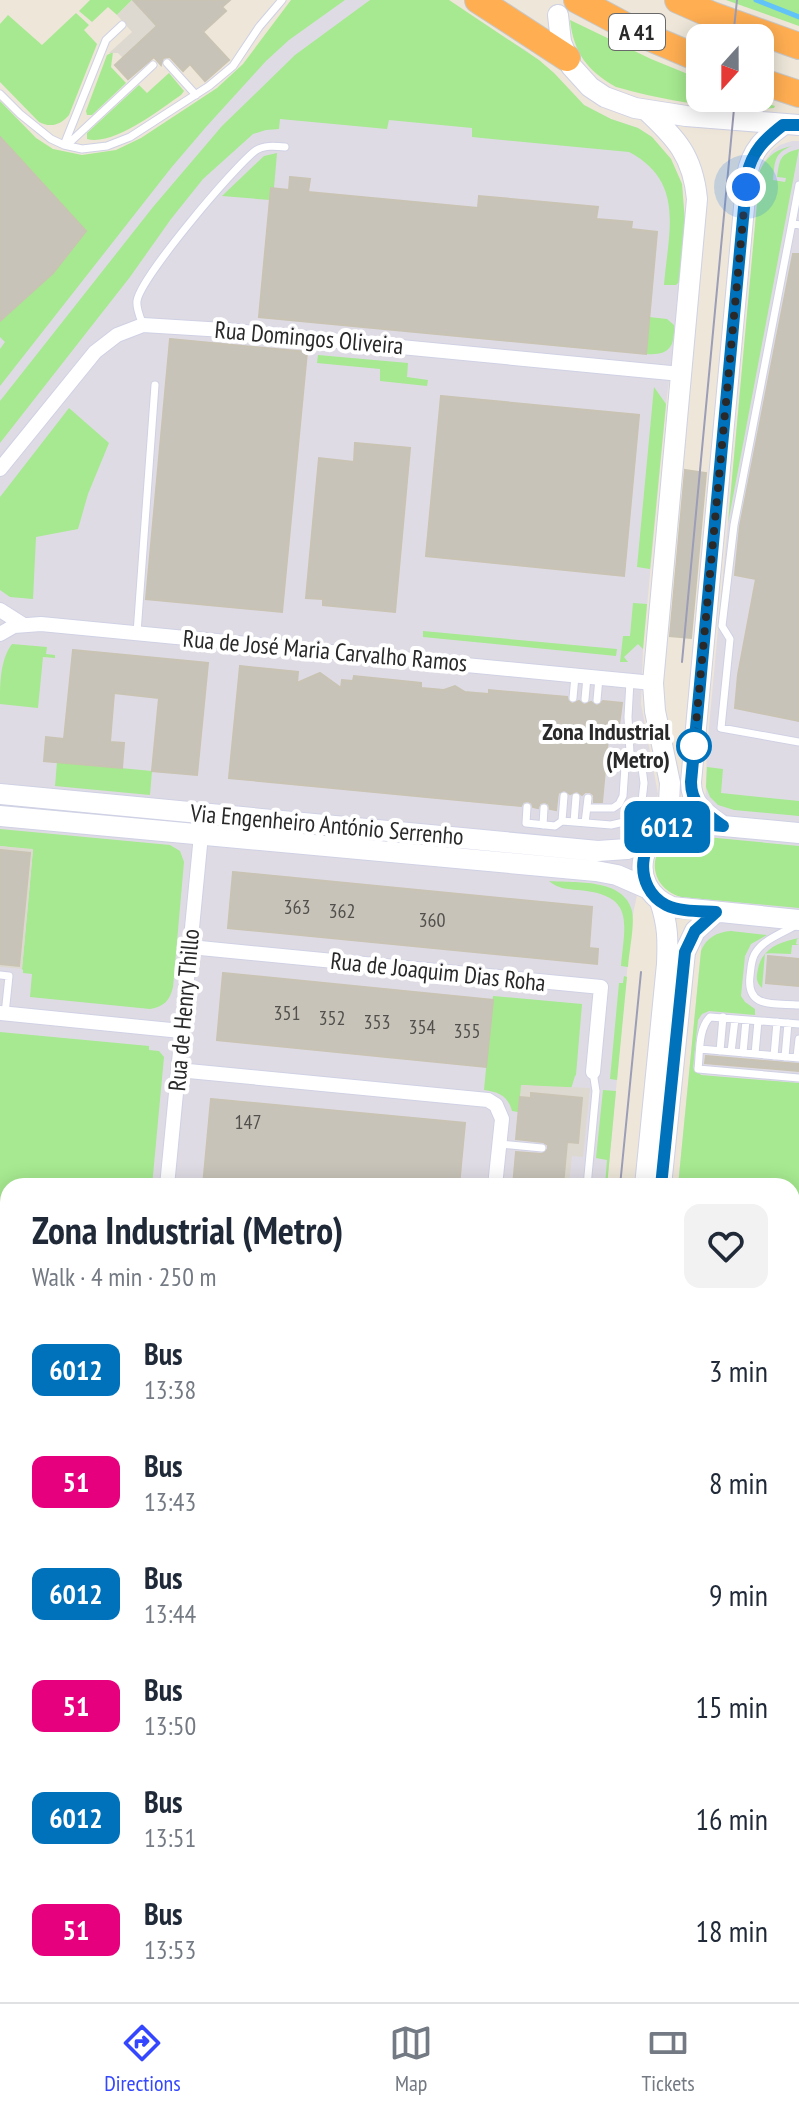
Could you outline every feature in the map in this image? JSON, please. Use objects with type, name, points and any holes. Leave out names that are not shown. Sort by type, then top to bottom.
[{"type":"highway","points":[[478,0],[567,58]]},
{"type":"highway","name":"A 41","points":[[678,0],[799,46]]},
{"type":"highway","name":"A 41","points":[[568,8],[686,53]]},
{"type":"highway","points":[[774,86],[799,94]]},
{"type":"main road","points":[[568,8],[559,33],[567,58],[590,87],[614,101],[646,110],[701,118],[791,125]]},
{"type":"main road","points":[[646,110],[679,143],[691,164],[696,183],[696,220],[653,683],[655,711],[670,783],[669,803],[657,835],[646,849],[643,862],[644,878],[666,921],[667,951],[646,1178]]},
{"type":"main road","points":[[723,826],[701,811],[691,790],[691,782],[747,175],[756,148],[791,125]]},
{"type":"main road","name":"Via Engenheiro António Serrenho","points":[[0,794],[598,851],[627,849],[682,823],[799,833]]},
{"type":"main road","name":"Via Engenheiro António Serrenho","points":[[0,816],[596,871],[617,875],[672,907],[799,922]]},
{"type":"main road","points":[[662,1178],[685,952],[695,931],[716,912]]},
{"type":"street","name":"Rua Domingos Oliveira","points":[[0,469],[95,352],[117,335],[143,325],[681,374]]},
{"type":"street","points":[[0,610],[22,624]]},
{"type":"street","name":"Rua de José Maria Carvalho Ramos","points":[[0,634],[9,627],[41,624],[653,683]]},
{"type":"street","name":"Rua de Henry Thillo","points":[[168,1178],[201,835]]},
{"type":"street","name":"Rua de Joaquim Dias Roha","points":[[190,947],[601,987],[593,1072]]},
{"type":"street","points":[[2,1014],[181,1031]]},
{"type":"street","points":[[178,1070],[488,1100],[496,1105],[502,1119],[496,1178]]},
{"type":"lane","points":[[0,94],[40,131],[65,145],[82,149],[107,146],[130,137],[196,95],[233,66],[282,0]]},
{"type":"lane","points":[[65,145],[106,40],[122,25]]},
{"type":"lane","points":[[167,63],[196,95]]},
{"type":"lane","points":[[65,145],[153,65]]},
{"type":"lane","points":[[143,325],[136,303],[146,281],[168,250],[211,197],[257,148],[285,147]]},
{"type":"lane","points":[[799,185],[795,224],[734,525],[722,626],[730,639],[721,728],[799,742]]},
{"type":"lane","points":[[137,633],[155,385]]},
{"type":"lane","points":[[573,698],[587,676]]},
{"type":"lane","points":[[585,699],[587,676]]},
{"type":"lane","points":[[587,676],[597,700]]},
{"type":"lane","points":[[587,808],[608,809],[619,804],[623,796],[625,767],[630,753],[630,681]]},
{"type":"lane","points":[[609,732],[629,734]]},
{"type":"lane","points":[[527,807],[526,823],[555,826],[562,821],[617,824],[628,819],[636,812],[644,794],[642,768],[630,753]]},
{"type":"lane","points":[[562,821],[564,796]]},
{"type":"lane","points":[[574,822],[576,797]]},
{"type":"lane","points":[[585,823],[588,798]]},
{"type":"lane","points":[[543,825],[544,808]]},
{"type":"lane","points":[[799,922],[756,950],[749,990],[752,997],[760,1001],[799,1005]]},
{"type":"lane","points":[[0,975],[9,976],[2,1014]]},
{"type":"lane","points":[[799,1024],[710,1017],[703,1030],[698,1069],[799,1078]]},
{"type":"lane","points":[[720,1051],[723,1017]]},
{"type":"lane","points":[[731,1052],[735,1019]]},
{"type":"lane","points":[[743,1053],[746,1020]]},
{"type":"lane","points":[[755,1054],[758,1021]]},
{"type":"lane","points":[[774,1056],[777,1022]]},
{"type":"lane","points":[[785,1057],[788,1023]]},
{"type":"lane","points":[[700,1049],[798,1058],[799,1039]]},
{"type":"lane","points":[[588,1178],[596,1091],[593,1072]]},
{"type":"lane","points":[[500,1144],[542,1148]]},
{"type":"shaded area","points":[[132,0],[160,23],[123,58],[118,53],[109,53],[132,32],[117,15]]},
{"type":"shaded area","points":[[318,0],[427,0],[524,49],[554,73],[584,105],[638,128],[652,137],[671,159],[682,184],[686,236],[666,404],[643,649],[641,704],[658,794],[632,919],[608,1178],[0,1178],[0,116],[98,223]]},
{"type":"shaded area","points":[[799,141],[799,1178],[679,1178],[701,951],[707,748],[760,176],[762,165],[780,145]]},
{"type":"shaded area","points":[[0,846],[33,849],[22,969],[0,967],[0,964],[19,965],[30,853],[0,850]]},
{"type":"shaded area","points":[[521,1085],[590,1088],[583,1157],[572,1156],[570,1178],[564,1178],[567,1142],[578,1142],[582,1099],[532,1093],[531,1098],[520,1097]]},
{"type":"green space","points":[[90,0],[132,0],[117,15],[108,7],[92,22],[79,11]]},
{"type":"green space","points":[[291,0],[345,0],[289,40],[266,61],[206,127],[0,386],[0,349],[5,342],[0,337],[0,321],[53,273],[86,231],[0,137],[0,101],[36,138],[53,149],[82,155],[116,150],[141,138],[217,88],[243,64]]},
{"type":"green space","points":[[370,0],[449,0],[539,60],[584,105],[652,137],[671,159],[682,184],[686,236],[681,280],[676,285],[664,285],[670,228],[666,194],[659,178],[647,164],[629,152],[472,137],[472,128],[389,120],[387,129],[280,119],[279,129],[253,134],[203,179],[0,443],[0,401],[153,207],[222,126],[295,55]]},
{"type":"green space","points":[[726,0],[799,0],[799,26]]},
{"type":"green space","points":[[76,13],[89,25],[84,30],[97,44],[69,115],[55,124],[43,124],[0,82],[0,24],[8,15],[42,45]]},
{"type":"green space","points":[[570,20],[686,73],[686,102],[616,87],[590,68],[579,52]]},
{"type":"green space","points":[[113,52],[111,67],[126,83],[92,115],[87,115],[107,55]]},
{"type":"green space","points":[[169,73],[184,91],[181,95],[123,132],[98,140],[87,139],[87,133],[139,85],[147,93]]},
{"type":"green space","points":[[792,146],[776,158],[774,168],[773,180],[785,182],[786,178],[777,177],[780,161],[784,155],[799,149],[728,523],[760,170],[773,154]]},
{"type":"green space","points":[[277,153],[270,200],[222,196],[264,156]]},
{"type":"green space","points":[[649,317],[667,319],[674,325],[672,344],[665,352],[646,354]]},
{"type":"green space","points":[[318,355],[408,363],[407,377],[428,380],[427,386],[380,381],[380,369],[317,363]]},
{"type":"green space","points":[[654,387],[666,404],[650,569],[637,567]]},
{"type":"green space","points":[[69,408],[109,443],[88,494],[78,529],[36,537],[33,599],[10,597],[0,590],[0,497]]},
{"type":"green space","points":[[633,603],[647,604],[643,649],[638,644],[624,657],[628,662],[620,662],[623,636],[630,636]]},
{"type":"green space","points":[[423,631],[617,649],[616,656],[423,637]]},
{"type":"green space","points":[[12,644],[47,647],[46,654],[55,655],[55,658],[43,657],[38,708],[0,704],[3,665]]},
{"type":"green space","points":[[57,762],[152,771],[150,795],[55,786]]},
{"type":"green space","points":[[707,767],[723,769],[721,793],[799,801],[799,816],[734,810],[718,805],[706,787]]},
{"type":"green space","points":[[0,829],[170,845],[180,851],[184,862],[173,987],[166,1002],[150,1009],[30,997],[32,974],[23,973],[22,969],[33,850],[0,846]]},
{"type":"green space","points":[[685,835],[799,846],[799,908],[681,897],[669,891],[656,874],[657,854],[663,845]]},
{"type":"green space","points":[[549,881],[597,884],[619,893],[627,900],[633,917],[628,967],[621,966],[624,923],[618,904],[596,893],[563,888]]},
{"type":"green space","points":[[731,931],[767,935],[751,944],[745,956],[741,996],[755,1009],[755,1015],[709,1011],[702,1014],[698,1020],[693,1068],[701,1075],[799,1083],[799,1178],[679,1178],[701,951],[713,936]]},
{"type":"green space","points":[[799,938],[796,944],[799,945],[792,945],[791,954],[766,953],[779,944]]},
{"type":"green space","points":[[765,954],[762,988],[757,975]]},
{"type":"green space","points":[[624,976],[627,977],[617,1080],[610,1079],[619,983],[623,983]]},
{"type":"green space","points":[[493,996],[582,1004],[576,1075],[571,1089],[522,1085],[518,1112],[512,1111],[502,1096],[484,1090]]},
{"type":"green space","points":[[0,1032],[149,1046],[149,1050],[159,1051],[164,1057],[153,1178],[0,1178]]},
{"type":"green space","points":[[603,1090],[616,1091],[608,1178],[607,1160],[596,1158]]},
{"type":"building","points":[[133,0],[230,0],[222,7],[226,11],[203,32],[229,60],[205,81],[190,64],[183,71],[170,57],[163,58],[161,65],[154,57],[128,79],[115,65],[157,26]]},
{"type":"building","points":[[0,137],[86,231],[53,273],[0,321]]},
{"type":"building","points":[[290,177],[310,179],[308,192],[478,208],[479,196],[598,207],[596,219],[632,222],[631,229],[657,232],[646,354],[259,317],[271,188],[289,190]]},
{"type":"building","points":[[793,254],[799,254],[799,721],[735,708],[756,579],[735,575],[740,526]]},
{"type":"building","points":[[170,339],[307,352],[282,612],[146,599]]},
{"type":"building","points":[[441,396],[639,415],[624,576],[426,556]]},
{"type":"building","points":[[355,443],[410,448],[395,612],[323,605],[323,599],[306,598],[319,458],[354,462]]},
{"type":"building","points":[[685,470],[706,473],[691,638],[670,636]]},
{"type":"building","points":[[73,650],[208,663],[197,775],[152,771],[159,698],[114,693],[110,742],[124,743],[122,768],[44,761],[46,737],[64,739]]},
{"type":"building","points":[[240,666],[298,672],[297,683],[320,673],[341,688],[342,680],[353,681],[354,676],[421,683],[421,688],[444,690],[455,686],[465,692],[489,694],[489,690],[567,697],[572,704],[579,701],[584,705],[591,702],[597,706],[603,701],[622,703],[619,725],[607,726],[603,731],[608,738],[602,802],[594,802],[594,795],[590,792],[582,795],[577,791],[570,794],[564,790],[558,793],[556,810],[550,809],[545,802],[540,803],[538,808],[528,801],[521,806],[229,778]]},
{"type":"building","points":[[0,850],[30,853],[19,966],[0,964]]},
{"type":"building","points":[[233,872],[592,907],[589,948],[598,949],[597,964],[228,928]]},
{"type":"building","points":[[768,956],[799,959],[799,986],[766,983]]},
{"type":"building","points":[[223,973],[493,1000],[486,1067],[217,1040]]},
{"type":"building","points":[[706,1056],[799,1064],[799,1071],[705,1063]]},
{"type":"building","points":[[531,1093],[582,1098],[578,1143],[567,1142],[564,1178],[514,1178],[516,1152],[542,1154],[548,1149],[543,1142],[516,1139],[520,1097],[531,1098]]},
{"type":"building","points":[[211,1099],[465,1123],[460,1178],[204,1178]]},
{"type":"waterway","points":[[756,0],[799,17]]},
{"type":"tram line","points":[[734,24],[737,0]]},
{"type":"tram line","points":[[682,662],[734,112]]},
{"type":"tram line","points":[[621,1178],[641,972]]},
{"type":"bus line","name":"6012","points":[[662,1178],[682,966],[688,942],[716,912],[672,907],[660,901],[647,885],[643,862],[650,842],[667,827],[682,823],[723,826],[701,811],[693,797],[691,782],[747,175],[756,148],[783,125],[799,125]]},
{"type":"place","name":"Zona Industrial (Metro)","points":[[694,746]]},
{"type":"route","points":[[694,746],[746,187]]}]
